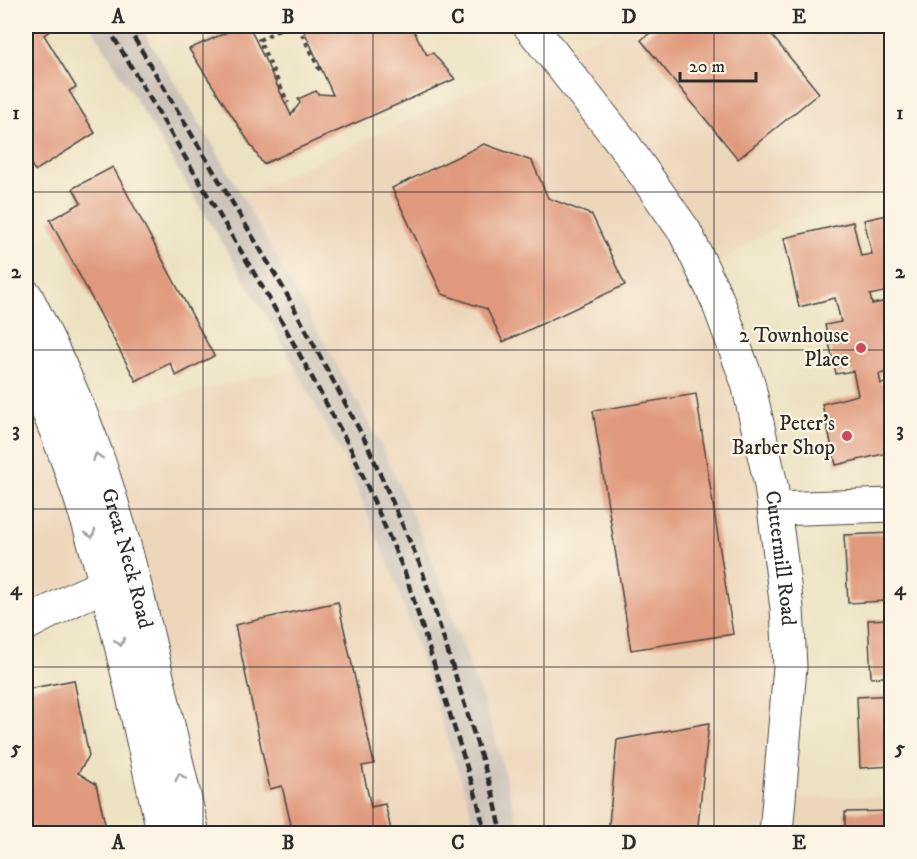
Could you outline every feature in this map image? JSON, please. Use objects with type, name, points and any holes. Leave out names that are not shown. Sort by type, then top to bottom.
[{"type":"main road","name":"Cuttermill Road","points":[[531,26],[622,142],[685,232],[717,299],[748,383],[762,437],[775,509],[787,608],[790,667],[776,834]]},
{"type":"main road","name":"Great Neck Road","points":[[26,296],[56,356],[96,453],[164,834]]},
{"type":"main road","name":"Great Neck Road","points":[[26,363],[75,483],[119,579],[193,834]]},
{"type":"main road","points":[[775,509],[891,505]]},
{"type":"main road","points":[[26,624],[43,613],[119,579]]},
{"type":"path","points":[[286,26],[259,40],[288,103]]},
{"type":"path","points":[[298,26],[321,73]]},
{"type":"shaded area","points":[[91,26],[140,26],[216,150],[378,439],[427,547],[493,729],[520,833],[475,833],[468,801],[394,577],[345,460],[272,325]]},
{"type":"shaded area","points":[[625,26],[891,26],[891,194],[786,220],[705,272],[771,485],[780,798],[891,796],[891,833],[520,833],[493,729],[427,547],[378,439],[242,196],[553,54]]},
{"type":"shaded area","points":[[26,363],[106,585],[26,624]]},
{"type":"shaded area","points":[[296,368],[345,460],[394,576],[468,801],[475,833],[193,833],[82,418]]},
{"type":"building","points":[[26,26],[50,26],[52,29],[44,35],[76,87],[69,91],[95,133],[35,171],[26,157]]},
{"type":"building","points":[[241,26],[249,26],[291,115],[300,103],[298,99],[316,91],[318,94],[333,95],[302,26],[411,26],[427,55],[433,53],[455,79],[263,164],[189,49]]},
{"type":"building","points":[[659,26],[764,26],[819,93],[738,159],[641,40]]},
{"type":"building","points":[[484,144],[532,161],[548,198],[592,215],[625,285],[503,342],[487,309],[442,294],[392,188]]},
{"type":"building","points":[[113,167],[214,356],[176,376],[170,363],[136,381],[50,220],[81,203],[73,188]]},
{"type":"building","name":"2 Townhouse Place","points":[[892,214],[892,290],[870,295],[872,304],[892,300],[892,371],[879,374],[881,384],[892,382],[892,452],[836,465],[822,404],[858,395],[853,371],[836,374],[825,325],[841,322],[835,298],[799,307],[784,238],[853,222],[861,256],[872,254],[864,220]]},
{"type":"building","points":[[696,394],[733,634],[631,650],[593,411]]},
{"type":"building","points":[[892,533],[892,676],[871,678],[868,620],[887,619],[886,601],[848,603],[844,535]]},
{"type":"building","points":[[338,602],[374,764],[362,766],[371,807],[385,804],[392,834],[280,834],[279,828],[291,825],[282,786],[270,789],[235,625]]},
{"type":"building","points":[[74,680],[89,756],[78,773],[96,784],[106,828],[103,834],[26,834],[26,694],[28,689]]},
{"type":"building","points":[[892,695],[892,766],[860,768],[857,697]]},
{"type":"building","points":[[709,723],[697,834],[608,834],[617,740]]},
{"type":"building","points":[[892,811],[892,834],[845,834],[845,812]]},
{"type":"railway","points":[[107,26],[270,300],[352,451],[405,573],[477,799],[485,834]]},
{"type":"railway","points":[[127,26],[285,291],[367,444],[421,567],[493,794],[502,834]]},
{"type":"place","name":"2 Townhouse Place","points":[[861,348]]},
{"type":"place","name":"Peter's Barber Shop","points":[[847,436]]}]
